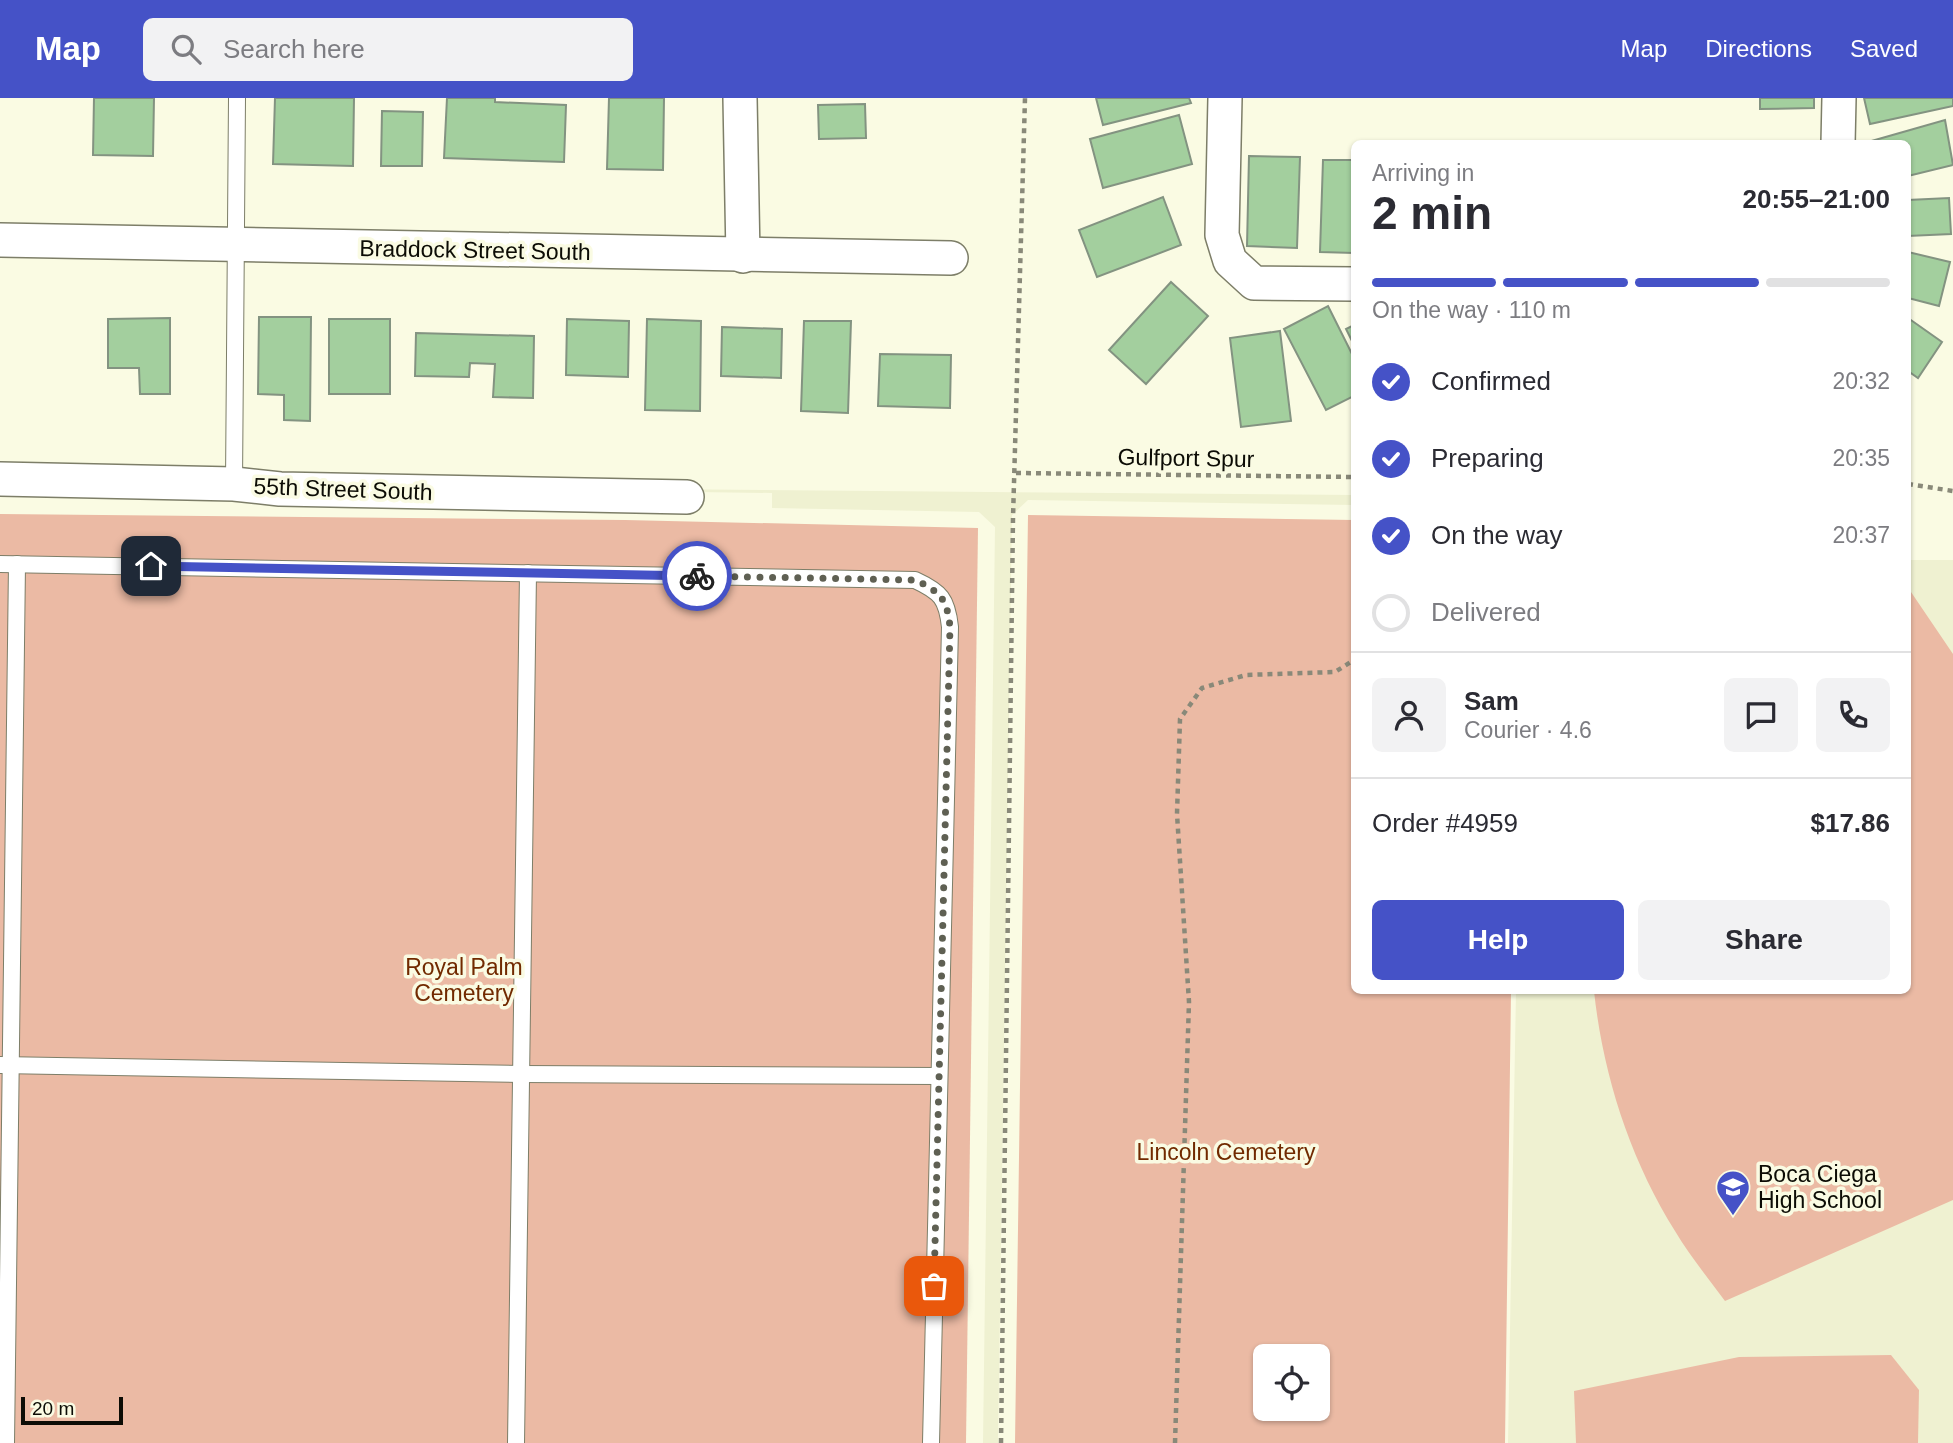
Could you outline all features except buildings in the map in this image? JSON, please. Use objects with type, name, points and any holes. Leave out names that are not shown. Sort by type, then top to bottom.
[{"type":"street","points":[[740,98],[743,256]]},
{"type":"street","points":[[1224,98],[1222,235],[1230,261],[1254,283],[1351,284]]},
{"type":"street","points":[[1838,140],[1839,98]]},
{"type":"street","name":"Braddock Street South","points":[[0,240],[951,258]]},
{"type":"street","name":"55th Street South","points":[[0,479],[234,484],[280,489],[687,497]]},
{"type":"lane","points":[[234,484],[238,245],[237,98]]},
{"type":"lane","points":[[6,1443],[8,564],[915,580],[931,587],[947,604],[950,627],[931,1443]]},
{"type":"lane","points":[[516,1443],[528,573]]},
{"type":"lane","points":[[5,1065],[521,1074],[939,1076]]},
{"type":"path","points":[[1001,1443],[1016,473],[1025,98]]},
{"type":"path","name":"Gulfport Spur","points":[[1016,473],[1351,477]]},
{"type":"path","points":[[1911,484],[1953,491]]},
{"type":"path","points":[[1175,1443],[1189,1002],[1177,814],[1180,719],[1202,688],[1247,675],[1335,672],[1351,662]]},
{"type":"shaded area","points":[[295,486],[1351,495],[1351,505],[1028,500],[1012,515],[998,1443],[983,1443],[995,527],[979,512],[772,508],[772,493]]},
{"type":"shaded area","name":"Boca Ciega High School","points":[[1911,560],[1953,560],[1953,1443],[1508,1443],[1516,994],[1911,994]]},
{"type":"green space","name":"Royal Palm Cemetery","points":[[0,514],[625,520],[978,528],[966,1443],[0,1443]]},
{"type":"green space","name":"Lincoln Cemetery","points":[[1028,515],[1351,520],[1351,994],[1511,994],[1505,1443],[1015,1443]]},
{"type":"green space","points":[[1911,592],[1953,654],[1953,1200],[1725,1301],[1675,1231],[1645,1175],[1621,1116],[1598,1022],[1594,994],[1911,994]]},
{"type":"green space","points":[[1891,1355],[1919,1390],[1918,1443],[1576,1443],[1574,1391],[1739,1357]]},
{"type":"way so far","points":[[697,576],[915,580],[931,587],[947,604],[950,627],[934,1286]]},
{"type":"place","name":"Boca Ciega High School","points":[[1733,1217]]},
{"type":"route","points":[[151,566],[697,576]]}]
